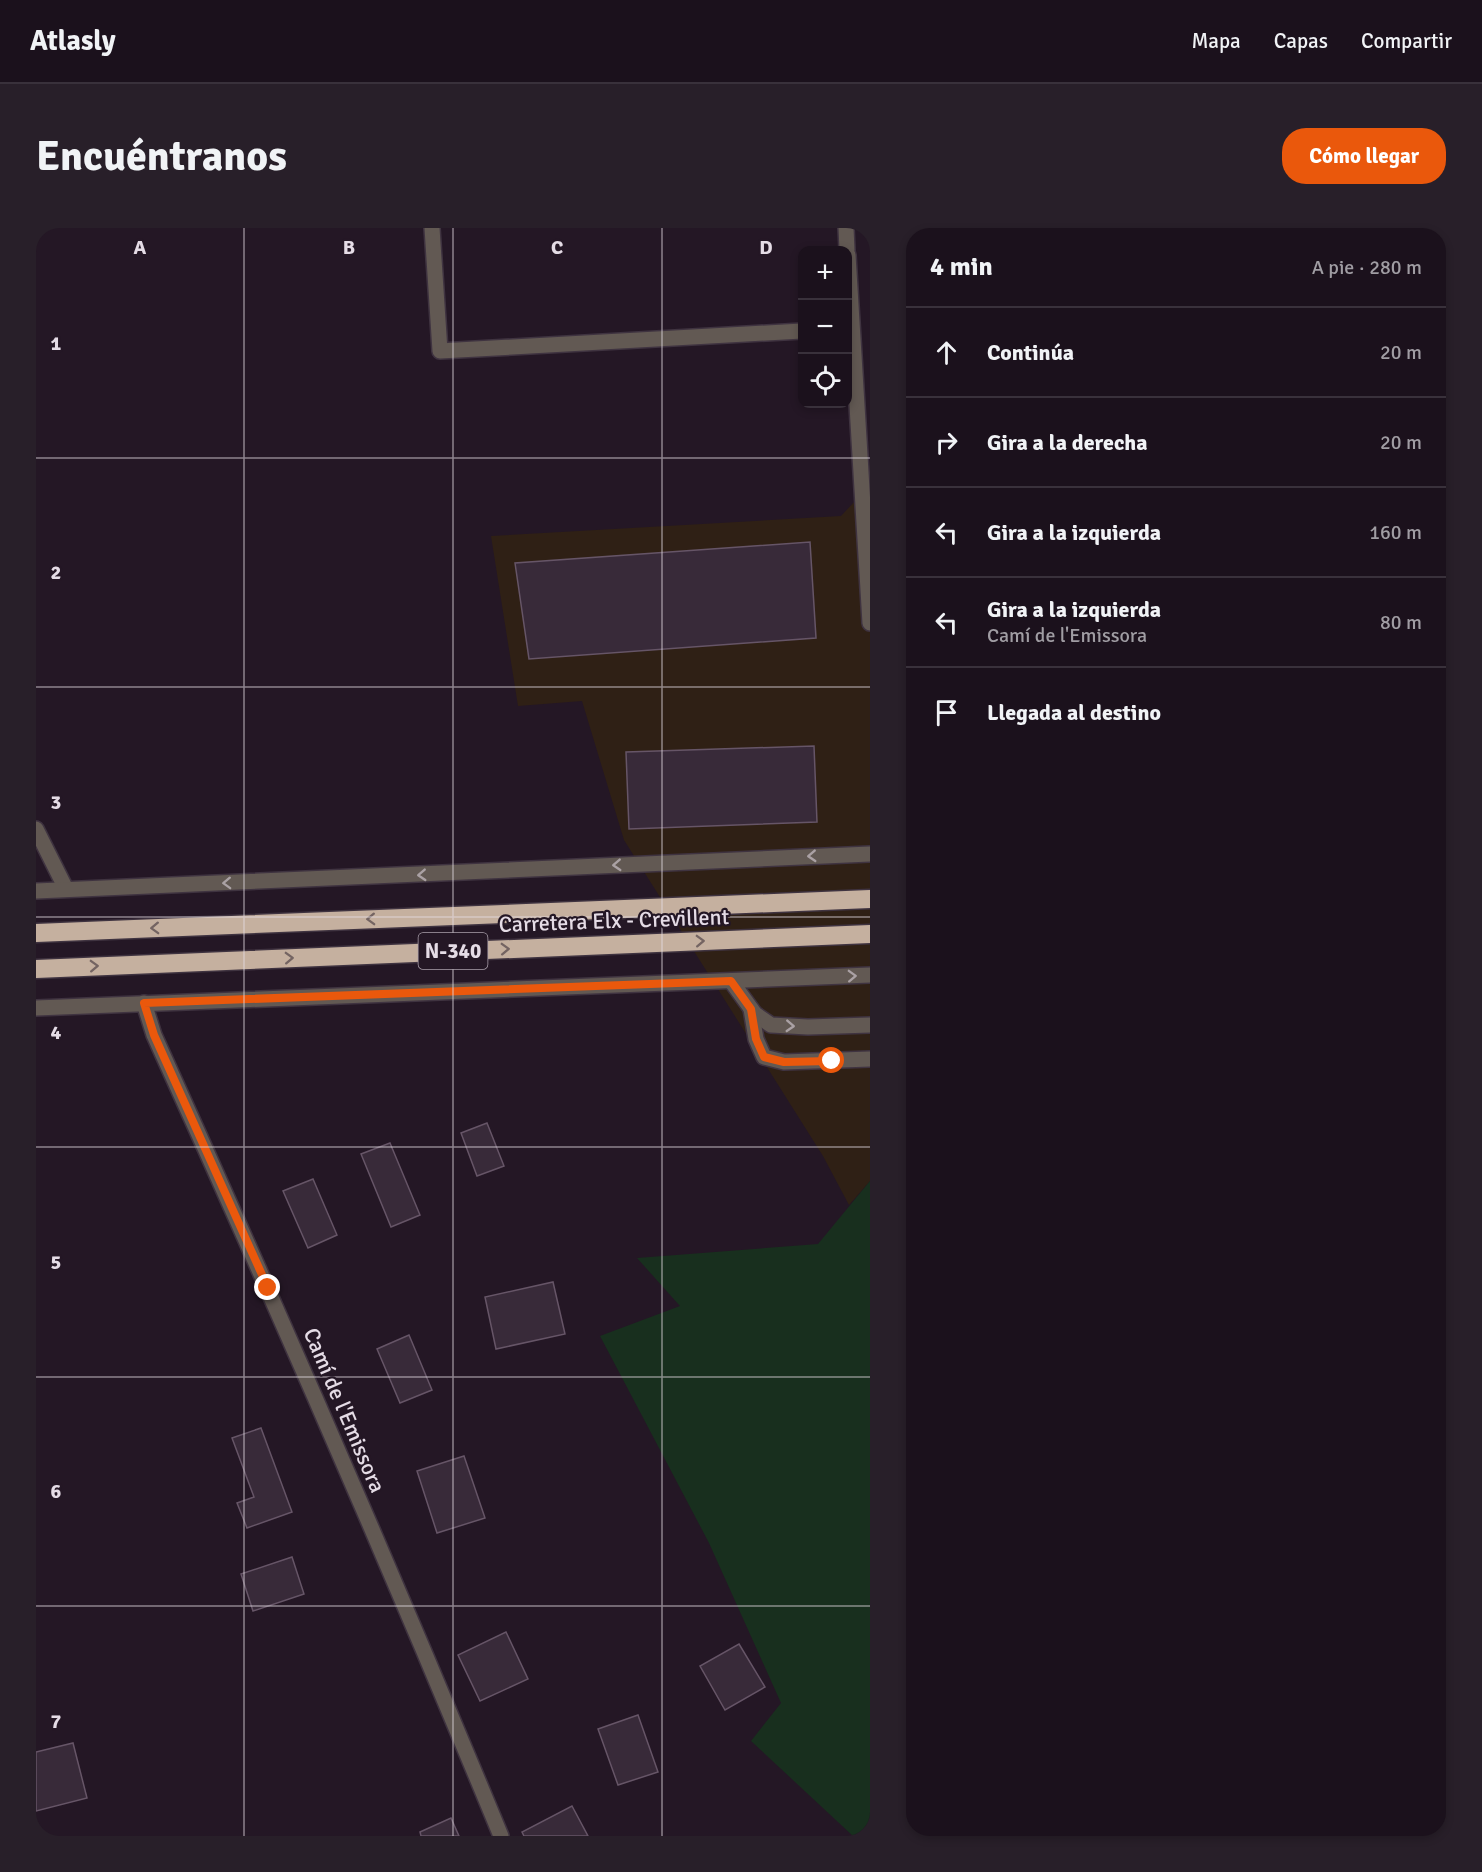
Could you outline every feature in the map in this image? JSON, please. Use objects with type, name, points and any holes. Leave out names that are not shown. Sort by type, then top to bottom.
[{"type":"highway","name":"Carretera Elx - Crevillent","points":[[36,933],[870,899]]},
{"type":"highway","name":"Carretera Elx - Crevillent","points":[[36,969],[870,934]]},
{"type":"street","points":[[432,228],[440,351],[798,331]]},
{"type":"street","points":[[846,228],[847,246]]},
{"type":"street","points":[[852,354],[870,623]]},
{"type":"street","points":[[36,829],[66,889]]},
{"type":"street","points":[[36,891],[870,854]]},
{"type":"street","points":[[36,1008],[870,975]]},
{"type":"street","points":[[731,981],[755,1014],[771,1025],[808,1027],[870,1025]]},
{"type":"street","name":"Camí de l'Emissora","points":[[144,1003],[154,1035],[268,1288],[394,1579],[501,1836]]},
{"type":"street","points":[[751,1009],[756,1039],[764,1057],[784,1062],[870,1059]]},
{"type":"shaded area","points":[[870,485],[870,1181],[849,1205],[823,1156],[624,840],[582,701],[518,706],[491,536],[841,516]]},
{"type":"green space","points":[[870,1181],[870,1836],[853,1836],[751,1741],[781,1703],[709,1543],[600,1336],[680,1306],[637,1258],[818,1244]]},
{"type":"building","points":[[810,542],[816,638],[529,659],[515,563]]},
{"type":"building","points":[[814,746],[817,822],[629,829],[626,752]]},
{"type":"building","points":[[487,1123],[504,1166],[477,1176],[461,1133]]},
{"type":"building","points":[[390,1143],[420,1215],[391,1227],[361,1154]]},
{"type":"building","points":[[313,1179],[337,1235],[308,1248],[283,1191]]},
{"type":"building","points":[[553,1282],[565,1334],[496,1349],[485,1297]]},
{"type":"building","points":[[409,1335],[432,1390],[400,1403],[377,1349]]},
{"type":"building","points":[[261,1428],[292,1512],[247,1528],[237,1503],[254,1497],[232,1438]]},
{"type":"building","points":[[464,1456],[485,1518],[437,1533],[417,1471]]},
{"type":"building","points":[[292,1557],[304,1594],[253,1611],[241,1574]]},
{"type":"building","points":[[506,1632],[528,1679],[480,1701],[458,1655]]},
{"type":"building","points":[[739,1644],[765,1687],[725,1710],[700,1666]]},
{"type":"building","points":[[638,1715],[658,1772],[618,1785],[598,1729]]},
{"type":"building","points":[[73,1743],[87,1798],[36,1811],[36,1752]]},
{"type":"building","points":[[572,1806],[588,1836],[524,1836],[522,1832]]},
{"type":"building","points":[[451,1818],[459,1836],[421,1836],[420,1832]]},
{"type":"route","points":[[268,1288],[154,1035],[144,1003],[731,981],[751,1009],[756,1039],[764,1057],[784,1062],[832,1061]]}]
